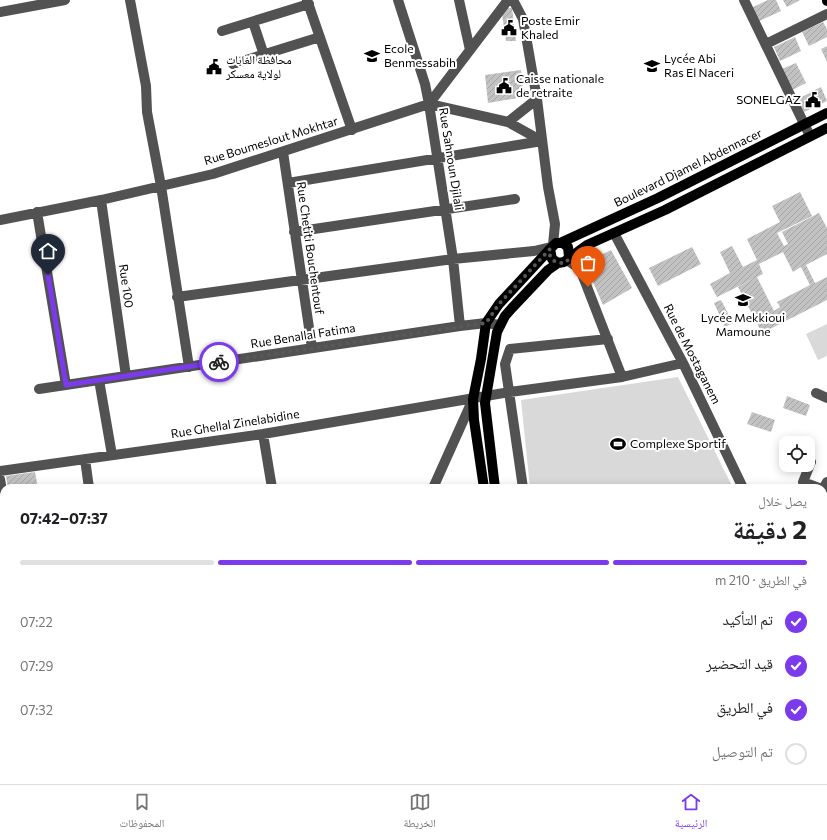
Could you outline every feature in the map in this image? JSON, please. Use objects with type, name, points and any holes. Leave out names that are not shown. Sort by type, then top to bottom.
[{"type":"main road","name":"Boulevard Djamel Abdennacer","points":[[483,484],[472,399],[481,359],[486,323],[499,304],[557,245],[658,198],[827,113]]},
{"type":"main road","points":[[495,484],[486,419],[485,397],[500,325],[512,308],[548,270],[582,248],[665,210],[827,128]]},
{"type":"main road","points":[[754,149],[754,156],[760,162]]},
{"type":"main road","points":[[704,175],[706,182],[712,186]]},
{"type":"main road","points":[[682,186],[688,192],[688,198]]},
{"type":"main road","points":[[658,198],[665,203],[665,210]]},
{"type":"main road","points":[[557,245],[569,250],[564,260],[552,259],[557,245]]},
{"type":"street","points":[[0,12],[65,0]]},
{"type":"street","points":[[130,0],[146,86],[147,112],[161,186],[188,367]]},
{"type":"street","name":"Rue Sahnoun Djilali","points":[[398,0],[425,84],[429,104],[453,259],[460,326]]},
{"type":"street","points":[[459,0],[470,50]]},
{"type":"street","points":[[508,0],[429,104],[508,122],[542,141]]},
{"type":"street","points":[[177,297],[453,259],[534,251],[557,245],[537,100],[523,19],[513,0]]},
{"type":"street","points":[[744,0],[810,136]]},
{"type":"street","points":[[222,31],[253,22],[308,2],[352,130]]},
{"type":"street","points":[[766,44],[827,14]]},
{"type":"street","points":[[253,22],[264,55]]},
{"type":"street","points":[[233,64],[320,37]]},
{"type":"street","points":[[508,122],[537,100]]},
{"type":"street","name":"Rue Boumeslout Mokhtar","points":[[0,220],[102,200],[213,174],[429,104]]},
{"type":"street","points":[[288,183],[542,141]]},
{"type":"street","name":"Rue Chetiti Bouchentouf","points":[[283,152],[312,348]]},
{"type":"street","points":[[294,232],[515,199]]},
{"type":"street","name":"Rue 100","points":[[102,200],[126,376]]},
{"type":"street","points":[[37,212],[66,385]]},
{"type":"street","name":"Rue de Mostaganem","points":[[614,233],[683,363],[741,484]]},
{"type":"street","points":[[564,260],[576,266],[582,274],[622,377]]},
{"type":"street","name":"Rue Benallal Fatima","points":[[39,389],[460,326],[486,323],[500,325]]},
{"type":"street","points":[[522,484],[505,364],[510,349],[608,339]]},
{"type":"street","name":"Rue Ghellal Zinelabidine","points":[[0,471],[263,434],[510,392],[622,377],[683,363]]},
{"type":"street","points":[[99,380],[112,455]]},
{"type":"street","points":[[816,393],[827,398]]},
{"type":"street","points":[[435,484],[472,399]]},
{"type":"street","points":[[263,434],[271,484]]},
{"type":"street","points":[[85,459],[88,484]]},
{"type":"street","points":[[807,472],[803,482],[808,484]]},
{"type":"shaded area","points":[[827,324],[827,356],[818,360],[806,334]]},
{"type":"shaded area","name":"Complexe Sportif","points":[[678,377],[731,484],[530,484],[521,400]]},
{"type":"building","points":[[768,0],[776,0],[781,11],[757,22],[751,8]]},
{"type":"building","points":[[783,0],[800,0],[787,7]]},
{"type":"building","name":"Poste Emir Khaled","points":[[506,8],[512,8],[516,41],[506,41],[502,14]]},
{"type":"building","points":[[823,22],[827,29],[827,37],[809,46],[802,32]]},
{"type":"building","points":[[795,37],[801,51],[780,61],[774,47]]},
{"type":"building","points":[[827,46],[827,62],[821,49]]},
{"type":"building","points":[[796,63],[806,83],[792,90],[782,69]]},
{"type":"building","name":"Caisse nationale de retraite","points":[[521,70],[524,97],[488,103],[485,75]]},
{"type":"building","name":"SONELGAZ","points":[[821,87],[827,101],[804,112],[798,99]]},
{"type":"building","points":[[800,192],[812,216],[777,233],[784,246],[788,244],[782,232],[819,213],[827,228],[827,254],[806,265],[815,283],[827,277],[827,300],[762,333],[738,287],[757,277],[717,297],[710,284],[730,273],[720,252],[732,246],[743,267],[757,260],[747,239],[780,222],[772,206]],"holes":[[[783,252],[793,272],[801,267],[810,285],[777,302],[780,307],[774,311],[757,277],[763,274],[759,264]]]},
{"type":"building","points":[[692,247],[701,264],[658,286],[649,268]]},
{"type":"building","points":[[611,250],[632,288],[603,305],[585,263]]},
{"type":"building","points":[[721,300],[733,323],[725,327],[714,303]]},
{"type":"building","points":[[787,396],[810,405],[806,416],[783,408]]},
{"type":"building","points":[[752,412],[775,420],[771,432],[747,424]]},
{"type":"building","points":[[35,472],[37,484],[7,484],[6,476]]},
{"type":"way so far","points":[[219,362],[486,323],[499,304],[550,249],[550,256],[554,261],[561,263],[567,260],[576,266],[582,274],[588,287]]},
{"type":"place","name":"Poste Emir Khaled","points":[[509,28]]},
{"type":"place","name":"Ecole Benmessabih","points":[[372,56]]},
{"type":"place","name":"Lycée Abi Ras El Naceri","points":[[652,66]]},
{"type":"place","name":"محافظة الغابات لولاية معسكر","points":[[214,67]]},
{"type":"place","name":"Caisse nationale de retraite","points":[[504,86]]},
{"type":"place","name":"SONELGAZ","points":[[813,100]]},
{"type":"place","name":"Lycée Mekkioui Mamoune","points":[[743,300]]},
{"type":"place","name":"Complexe Sportif","points":[[618,444]]},
{"type":"route","points":[[48,275],[66,385],[219,362]]}]
